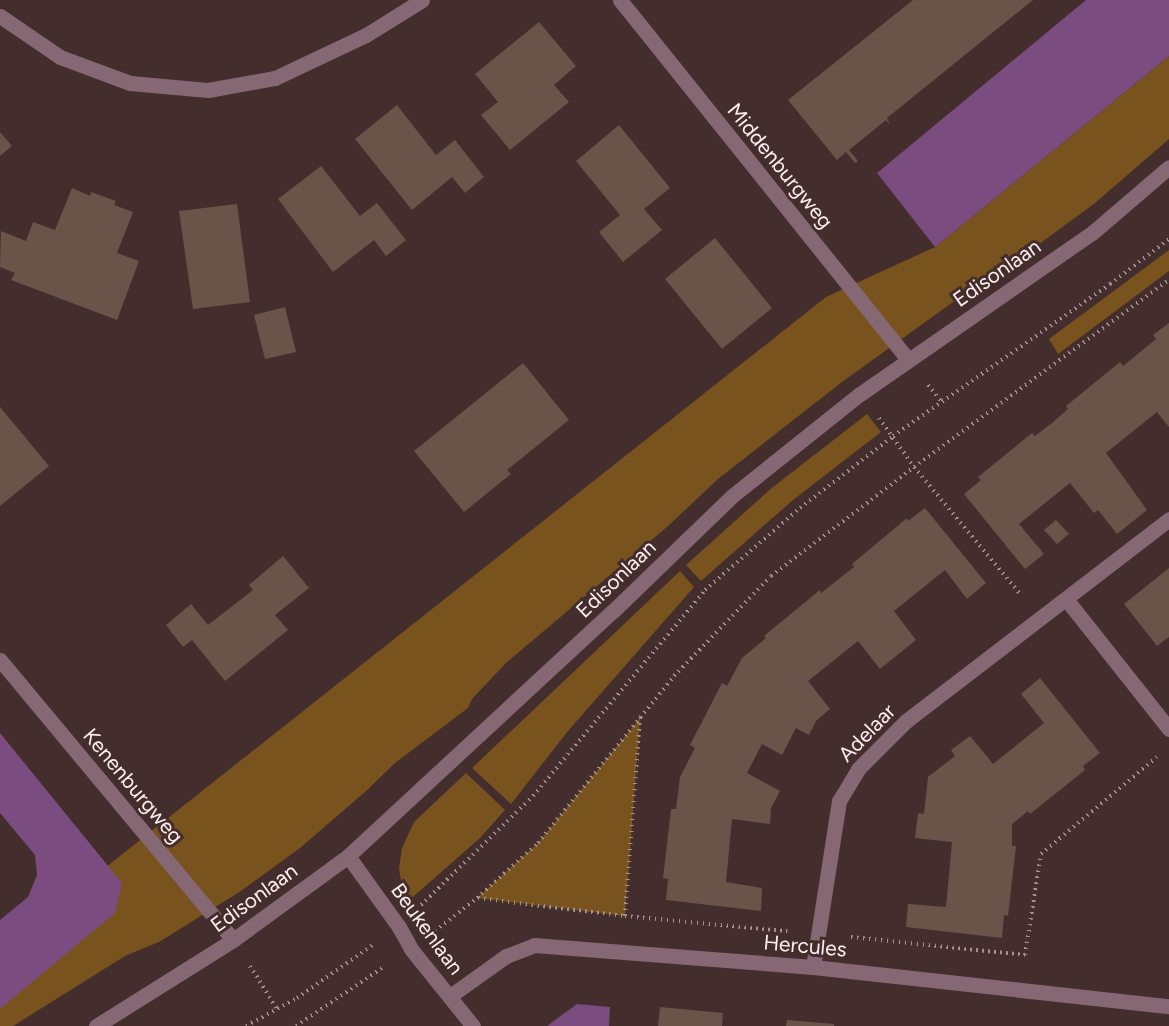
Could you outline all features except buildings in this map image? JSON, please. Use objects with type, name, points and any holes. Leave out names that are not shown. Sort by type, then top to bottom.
[{"type":"street","points":[[0,16],[60,57],[130,83],[208,90],[275,78],[366,35],[422,0]]},
{"type":"street","name":"Middenburgweg","points":[[620,0],[908,359]]},
{"type":"street","name":"Edisonlaan","points":[[96,1026],[233,940],[348,856],[613,611],[732,496],[860,394],[1092,233],[1169,166]]},
{"type":"street","name":"Adelaar","points":[[813,967],[839,801],[858,769],[906,721],[1169,519]]},
{"type":"street","points":[[1066,599],[1169,729]]},
{"type":"street","name":"Kenenburgweg","points":[[2,668],[233,940]]},
{"type":"street","name":"Beukenlaan","points":[[348,856],[399,927],[411,949],[473,1026]]},
{"type":"street","name":"Hercules","points":[[450,996],[506,956],[534,945],[813,967],[1168,1004]]},
{"type":"path","points":[[246,1026],[297,998],[399,927],[533,796],[705,590],[800,508],[893,436],[1110,284],[1169,239]]},
{"type":"path","points":[[296,1026],[411,949],[477,898],[538,843],[674,676],[771,576],[914,467],[1169,280]]},
{"type":"path","points":[[860,394],[914,467],[1041,619]]},
{"type":"path","points":[[625,916],[640,718]]},
{"type":"path","points":[[477,898],[625,916],[818,933],[1025,955],[1041,855],[1160,754]]},
{"type":"path","points":[[233,940],[277,1009]]},
{"type":"shaded area","points":[[1086,0],[1169,0],[1169,56],[935,247],[877,173]]},
{"type":"shaded area","points":[[1169,56],[1169,139],[1095,203],[997,275],[953,302],[842,382],[718,479],[667,527],[506,663],[472,699],[468,708],[395,763],[300,848],[241,891],[159,942],[125,956],[13,1026],[0,1026],[0,951],[826,297],[935,247]]},
{"type":"shaded area","points":[[1169,250],[1169,271],[1058,354],[1049,339]]},
{"type":"shaded area","points":[[867,414],[881,432],[793,500],[701,581],[686,565],[773,487]]},
{"type":"shaded area","points":[[680,571],[694,587],[568,731],[511,804],[472,768]]},
{"type":"shaded area","points":[[640,718],[625,916],[477,898],[538,843]]},
{"type":"shaded area","points":[[0,733],[122,883],[115,913],[0,1009],[0,920],[28,897],[37,875],[35,855],[0,813]]},
{"type":"shaded area","points":[[466,773],[505,810],[480,838],[405,904],[399,869],[402,848],[414,822]]},
{"type":"shaded area","points":[[577,1004],[610,1007],[609,1026],[547,1026]]}]
